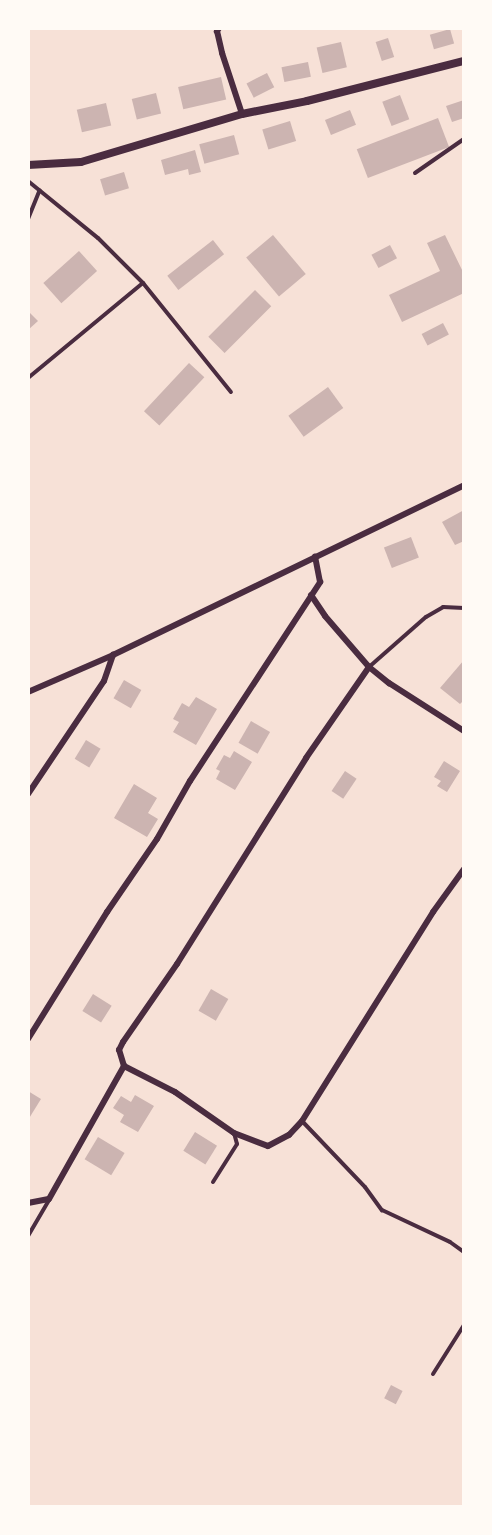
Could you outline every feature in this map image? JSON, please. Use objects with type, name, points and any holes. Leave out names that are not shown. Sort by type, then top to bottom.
[{"type":"street","points":[[219,28],[217,31],[222,53],[242,114]]},
{"type":"street","points":[[28,165],[81,162],[242,114],[306,101],[464,61]]},
{"type":"street","points":[[28,692],[113,655],[464,485]]},
{"type":"street","points":[[28,1039],[107,912],[158,839],[190,781],[320,582],[315,556]]},
{"type":"street","points":[[311,595],[325,616],[369,667],[389,683],[464,730]]},
{"type":"street","points":[[28,794],[104,681],[113,655]]},
{"type":"street","points":[[369,667],[306,758],[177,964],[123,1042],[119,1050],[124,1066],[175,1092],[234,1133],[268,1146],[289,1135],[302,1122],[433,912],[464,869]]},
{"type":"street","points":[[28,1203],[49,1199],[124,1066]]},
{"type":"lane","points":[[416,173],[464,139]]},
{"type":"lane","points":[[28,181],[98,238],[143,283],[231,392]]},
{"type":"lane","points":[[28,219],[40,190]]},
{"type":"lane","points":[[28,378],[143,283]]},
{"type":"lane","points":[[369,667],[426,617],[443,607],[464,608]]},
{"type":"lane","points":[[302,1122],[365,1187],[382,1210],[450,1242],[464,1252]]},
{"type":"lane","points":[[213,1182],[237,1144],[234,1133]]},
{"type":"lane","points":[[28,1236],[49,1199]]},
{"type":"lane","points":[[433,1374],[464,1324]]},
{"type":"building","points":[[450,29],[454,43],[434,49],[430,35]]},
{"type":"building","points":[[388,38],[394,57],[382,61],[376,42]]},
{"type":"building","points":[[341,42],[347,67],[322,73],[317,48]]},
{"type":"building","points":[[308,62],[311,77],[284,82],[281,67]]},
{"type":"building","points":[[267,73],[274,87],[254,98],[247,83]]},
{"type":"building","points":[[221,77],[226,99],[183,109],[178,87]]},
{"type":"building","points":[[156,93],[161,113],[137,119],[132,99]]},
{"type":"building","points":[[400,95],[409,119],[392,126],[382,102]]},
{"type":"building","points":[[464,100],[464,118],[452,122],[446,106]]},
{"type":"building","points":[[106,103],[111,125],[82,132],[77,110]]},
{"type":"building","points":[[350,110],[356,125],[331,135],[325,120]]},
{"type":"building","points":[[438,118],[449,147],[368,178],[357,149]]},
{"type":"building","points":[[290,121],[296,141],[268,150],[262,129]]},
{"type":"building","points":[[234,135],[239,154],[204,164],[199,144]]},
{"type":"building","points":[[195,150],[201,172],[189,175],[188,169],[165,175],[161,160]]},
{"type":"building","points":[[124,172],[129,188],[105,196],[100,179]]},
{"type":"building","points":[[273,235],[306,274],[279,297],[246,257]]},
{"type":"building","points":[[445,235],[464,274],[464,293],[402,322],[389,295],[440,271],[427,243]]},
{"type":"building","points":[[213,240],[224,254],[178,290],[167,276]]},
{"type":"building","points":[[390,245],[397,258],[379,268],[371,255]]},
{"type":"building","points":[[79,251],[97,271],[61,303],[43,283]]},
{"type":"building","points":[[255,290],[271,306],[225,353],[208,337]]},
{"type":"building","points":[[28,311],[38,321],[28,330]]},
{"type":"building","points":[[443,323],[449,335],[428,345],[422,334]]},
{"type":"building","points":[[189,363],[204,377],[159,426],[144,411]]},
{"type":"building","points":[[328,387],[343,408],[304,437],[288,416]]},
{"type":"building","points":[[464,510],[464,541],[455,545],[442,522]]},
{"type":"building","points":[[411,537],[419,558],[392,568],[384,547]]},
{"type":"building","points":[[464,660],[464,700],[460,704],[440,688]]},
{"type":"building","points":[[124,680],[141,690],[131,708],[114,698]]},
{"type":"building","points":[[196,697],[217,709],[196,745],[173,732],[179,722],[173,719],[182,703],[189,707]]},
{"type":"building","points":[[251,721],[270,732],[258,754],[238,743]]},
{"type":"building","points":[[86,740],[101,749],[89,768],[75,759]]},
{"type":"building","points":[[234,751],[252,762],[235,790],[216,779],[220,771],[216,769],[224,755],[230,758]]},
{"type":"building","points":[[444,761],[460,771],[447,792],[437,786],[441,781],[434,777]]},
{"type":"building","points":[[345,771],[357,779],[343,799],[332,791]]},
{"type":"building","points":[[134,784],[157,798],[148,813],[158,819],[147,837],[114,818]]},
{"type":"building","points":[[211,989],[228,999],[216,1021],[198,1011]]},
{"type":"building","points":[[93,994],[112,1006],[101,1023],[82,1011]]},
{"type":"building","points":[[28,1091],[41,1099],[28,1120]]},
{"type":"building","points":[[135,1095],[154,1106],[138,1132],[120,1122],[124,1115],[113,1108],[121,1096],[131,1102]]},
{"type":"building","points":[[195,1132],[217,1146],[205,1164],[183,1151]]},
{"type":"building","points":[[98,1137],[125,1153],[111,1175],[85,1159]]},
{"type":"building","points":[[391,1385],[403,1391],[396,1404],[384,1398]]}]
